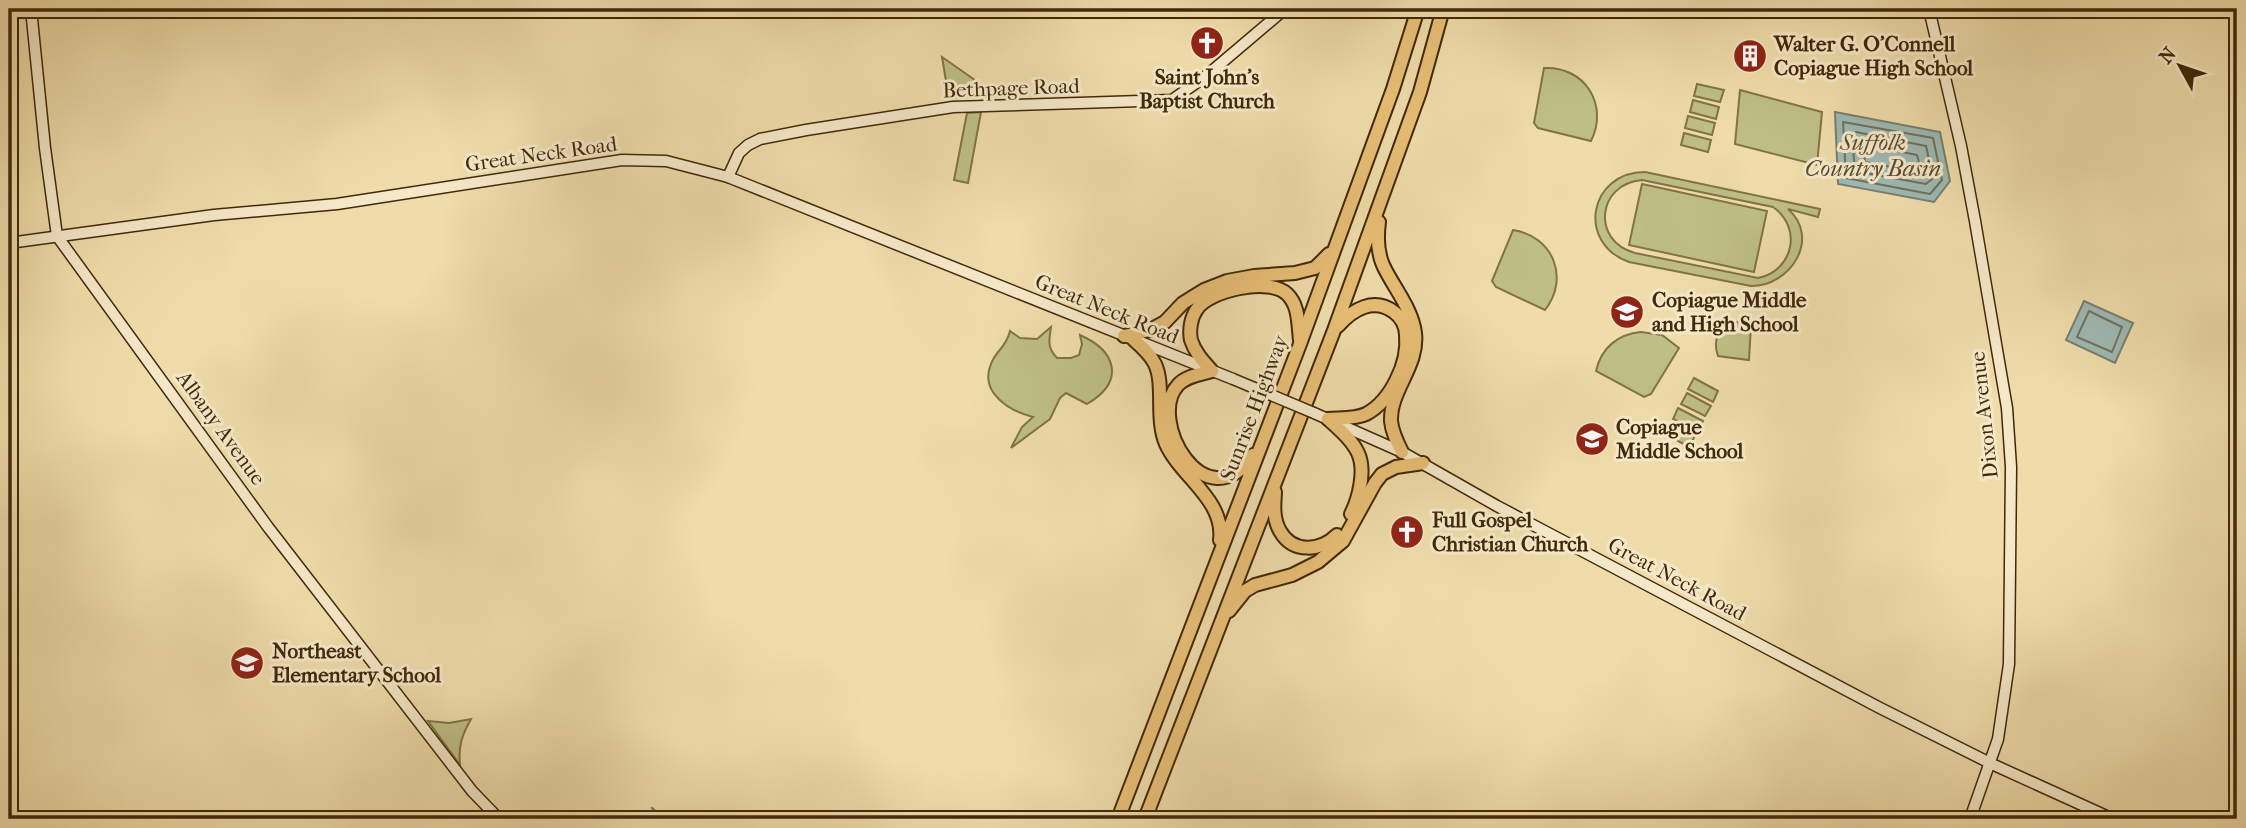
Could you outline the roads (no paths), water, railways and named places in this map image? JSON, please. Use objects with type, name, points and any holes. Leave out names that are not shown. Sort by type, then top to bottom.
[{"type":"highway","name":"Sunrise Highway","points":[[1118,819],[1300,344],[1393,89],[1418,9]]},
{"type":"highway","points":[[1145,819],[1333,333],[1420,92],[1443,9]]},
{"type":"highway","points":[[1380,205],[1377,242],[1382,263],[1407,308],[1415,332],[1415,353],[1395,403],[1391,421],[1394,436],[1402,452]]},
{"type":"highway","points":[[1217,559],[1221,531],[1218,516],[1209,500],[1177,464],[1165,441],[1160,417],[1157,367],[1150,356],[1129,338],[1165,322],[1183,303],[1204,290],[1227,281],[1315,268],[1336,242]]},
{"type":"highway","points":[[1260,444],[1247,464],[1232,476],[1215,479],[1199,472],[1185,460],[1173,440],[1169,414],[1171,396],[1178,384],[1193,376],[1212,371],[1198,354],[1191,339],[1190,324],[1197,307],[1210,299],[1234,289],[1271,285],[1285,292],[1293,302],[1298,319],[1300,344]]},
{"type":"highway","points":[[1328,419],[1363,415],[1378,405],[1389,391],[1406,351],[1406,333],[1400,316],[1386,306],[1371,304],[1356,310],[1333,333]]},
{"type":"highway","points":[[1276,478],[1274,508],[1281,533],[1293,544],[1309,549],[1323,546],[1335,537],[1347,522],[1356,503],[1361,477],[1359,454],[1345,435],[1328,419]]},
{"type":"highway","points":[[1220,622],[1245,591],[1255,585],[1292,575],[1318,562],[1343,541],[1382,474],[1396,467],[1423,463]]},
{"type":"main road","name":"Albany Avenue","points":[[31,9],[57,236],[268,527],[472,791],[499,819]]},
{"type":"main road","name":"Bethpage Road","points":[[728,177],[739,153],[748,145],[760,139],[806,130],[953,107],[1172,100],[1206,76],[1285,9]]},
{"type":"main road","name":"Dixon Avenue","points":[[1929,9],[1962,153],[2007,408],[2011,467],[2011,640],[2003,717],[1970,819]]},
{"type":"main road","name":"Great Neck Road","points":[[9,243],[214,215],[337,204],[622,160],[666,161],[728,177],[1233,379],[1402,452],[1497,506],[1880,708],[1990,763],[2113,819]]},
{"type":"water","name":"Suffolk Country Basin","points":[[1835,112],[1940,132],[1950,181],[1934,202],[1838,184]]},
{"type":"water","points":[[2084,301],[2133,323],[2115,363],[2066,340]]},
{"type":"waterway","points":[[652,808],[663,819]]},
{"type":"place","name":"Saint John's Baptist Church","points":[[1207,43]]},
{"type":"place","name":"Walter G. O'Connell Copiague High School","points":[[1750,56]]},
{"type":"place","name":"Copiague Middle and High School","points":[[1627,312]]},
{"type":"place","name":"Copiague Middle School","points":[[1592,439]]},
{"type":"place","name":"Full Gospel Christian Church","points":[[1407,532]]},
{"type":"place","name":"Northeast Elementary School","points":[[247,663]]}]
